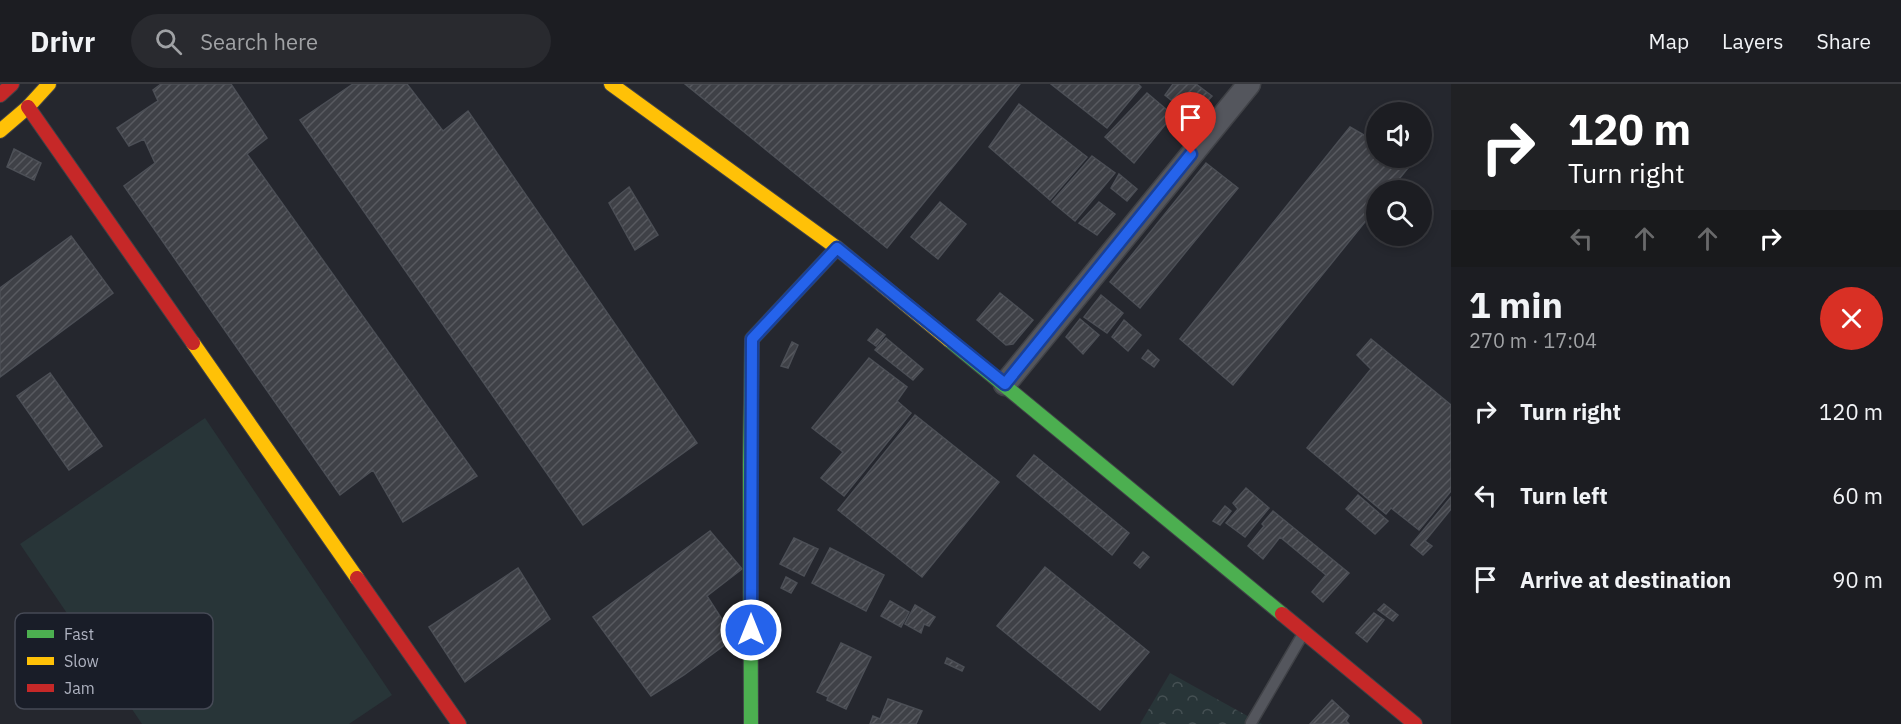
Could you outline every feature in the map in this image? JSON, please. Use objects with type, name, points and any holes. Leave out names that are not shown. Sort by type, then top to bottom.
[{"type":"street","points":[[0,95],[12,84]]},
{"type":"street","points":[[0,131],[50,84]]},
{"type":"street","points":[[611,84],[837,248],[1005,384],[1415,724]]},
{"type":"street","points":[[1005,384],[1249,84]]},
{"type":"street","points":[[28,107],[459,724]]},
{"type":"street","points":[[751,724],[752,339],[837,248]]},
{"type":"lane","points":[[1251,723],[1303,633]]},
{"type":"green space","points":[[205,418],[392,695],[349,724],[142,724],[132,709],[213,709],[213,613],[67,613],[20,544]]},
{"type":"green space","points":[[1170,673],[1262,724],[1140,724]]},
{"type":"building","points":[[161,84],[231,84],[267,138],[247,154],[477,476],[403,522],[373,470],[340,495],[124,186],[155,163],[144,139],[129,146],[117,128],[158,101],[153,90]]},
{"type":"building","points":[[353,84],[407,84],[443,131],[468,111],[697,443],[583,525],[300,120]]},
{"type":"building","points":[[685,84],[1020,84],[887,248]]},
{"type":"building","points":[[1051,84],[1138,84],[1141,87],[1107,128]]},
{"type":"building","points":[[1173,84],[1196,84],[1212,96],[1193,118],[1165,95]]},
{"type":"building","points":[[1147,93],[1173,115],[1134,163],[1105,137]]},
{"type":"building","points":[[1019,104],[1087,157],[1050,200],[989,147]]},
{"type":"building","points":[[1350,127],[1366,136],[1366,168],[1408,168],[1398,180],[1366,180],[1366,221],[1233,385],[1180,339]]},
{"type":"building","points":[[14,149],[41,163],[34,180],[7,167]]},
{"type":"building","points":[[1092,156],[1115,173],[1075,221],[1052,202]]},
{"type":"building","points":[[1206,163],[1238,188],[1140,308],[1110,282]]},
{"type":"building","points":[[1119,174],[1137,189],[1127,201],[1111,188]]},
{"type":"building","points":[[629,187],[658,235],[635,250],[609,203]]},
{"type":"building","points":[[940,202],[966,224],[938,259],[911,237]]},
{"type":"building","points":[[1099,202],[1115,214],[1097,235],[1079,223]]},
{"type":"building","points":[[71,236],[113,293],[0,377],[0,288]]},
{"type":"building","points":[[1000,293],[1033,320],[1013,344],[1006,345],[977,320]]},
{"type":"building","points":[[1101,295],[1123,313],[1107,333],[1084,317]]},
{"type":"building","points":[[1080,319],[1099,335],[1083,354],[1066,337]]},
{"type":"building","points":[[1124,320],[1141,335],[1128,351],[1112,337]]},
{"type":"building","points":[[877,329],[885,335],[876,346],[868,340]]},
{"type":"building","points":[[886,338],[923,369],[913,380],[875,350]]},
{"type":"building","points":[[1371,339],[1451,405],[1451,491],[1419,530],[1391,508],[1386,514],[1307,448],[1371,369],[1357,355]]},
{"type":"building","points":[[792,342],[798,345],[788,368],[781,366]]},
{"type":"building","points":[[1148,350],[1159,360],[1154,367],[1142,358]]},
{"type":"building","points":[[869,358],[907,387],[897,401],[911,413],[844,496],[821,478],[843,452],[812,428]]},
{"type":"building","points":[[50,373],[102,446],[69,470],[17,396]]},
{"type":"building","points":[[915,415],[999,482],[922,577],[838,510]]},
{"type":"building","points":[[1034,455],[1129,533],[1112,555],[1017,476]]},
{"type":"building","points":[[1246,488],[1269,508],[1245,537],[1226,523],[1238,509],[1233,503]]},
{"type":"building","points":[[1358,495],[1388,521],[1375,534],[1346,509]]},
{"type":"building","points":[[1451,497],[1451,509],[1425,541],[1432,546],[1423,555],[1411,545]]},
{"type":"building","points":[[1225,506],[1231,511],[1220,525],[1213,521]]},
{"type":"building","points":[[1273,511],[1349,573],[1323,602],[1312,592],[1326,575],[1280,537],[1263,559],[1248,546]]},
{"type":"building","points":[[710,531],[742,569],[707,596],[734,638],[651,696],[593,617]]},
{"type":"building","points":[[794,538],[818,549],[804,576],[780,564]]},
{"type":"building","points":[[830,548],[884,575],[866,611],[812,583]]},
{"type":"building","points":[[1143,552],[1149,557],[1140,568],[1134,563]]},
{"type":"building","points":[[1045,567],[1149,652],[1100,710],[997,626]]},
{"type":"building","points":[[518,568],[550,619],[465,682],[429,627]]},
{"type":"building","points":[[786,577],[797,583],[791,593],[781,588]]},
{"type":"building","points":[[890,601],[909,612],[901,627],[881,616]]},
{"type":"building","points":[[1384,604],[1398,615],[1393,621],[1378,610]]},
{"type":"building","points":[[915,605],[935,617],[929,626],[924,624],[921,633],[905,624]]},
{"type":"building","points":[[1374,613],[1384,620],[1367,642],[1356,633]]},
{"type":"building","points":[[841,643],[871,657],[846,709],[827,700],[828,697],[817,692]]},
{"type":"building","points":[[947,658],[964,667],[962,671],[945,663]]},
{"type":"building","points":[[888,699],[922,711],[916,724],[870,724],[873,716],[880,719]]},
{"type":"building","points":[[1332,700],[1349,716],[1346,721],[1349,724],[1310,724]]},
{"type":"traffic: fast","points":[[751,724],[752,339],[837,248]]},
{"type":"traffic: fast","points":[[949,340],[1282,614]]},
{"type":"traffic: slow","points":[[0,131],[28,107],[49,84]]},
{"type":"traffic: slow","points":[[611,84],[837,248],[949,340]]},
{"type":"traffic: slow","points":[[193,343],[357,578]]},
{"type":"traffic: jam","points":[[0,95],[12,84]]},
{"type":"traffic: jam","points":[[28,107],[193,343]]},
{"type":"traffic: jam","points":[[357,578],[459,724]]},
{"type":"traffic: jam","points":[[1282,614],[1415,724]]},
{"type":"route","points":[[751,630],[752,339],[837,248],[1005,384],[1191,154]]}]
